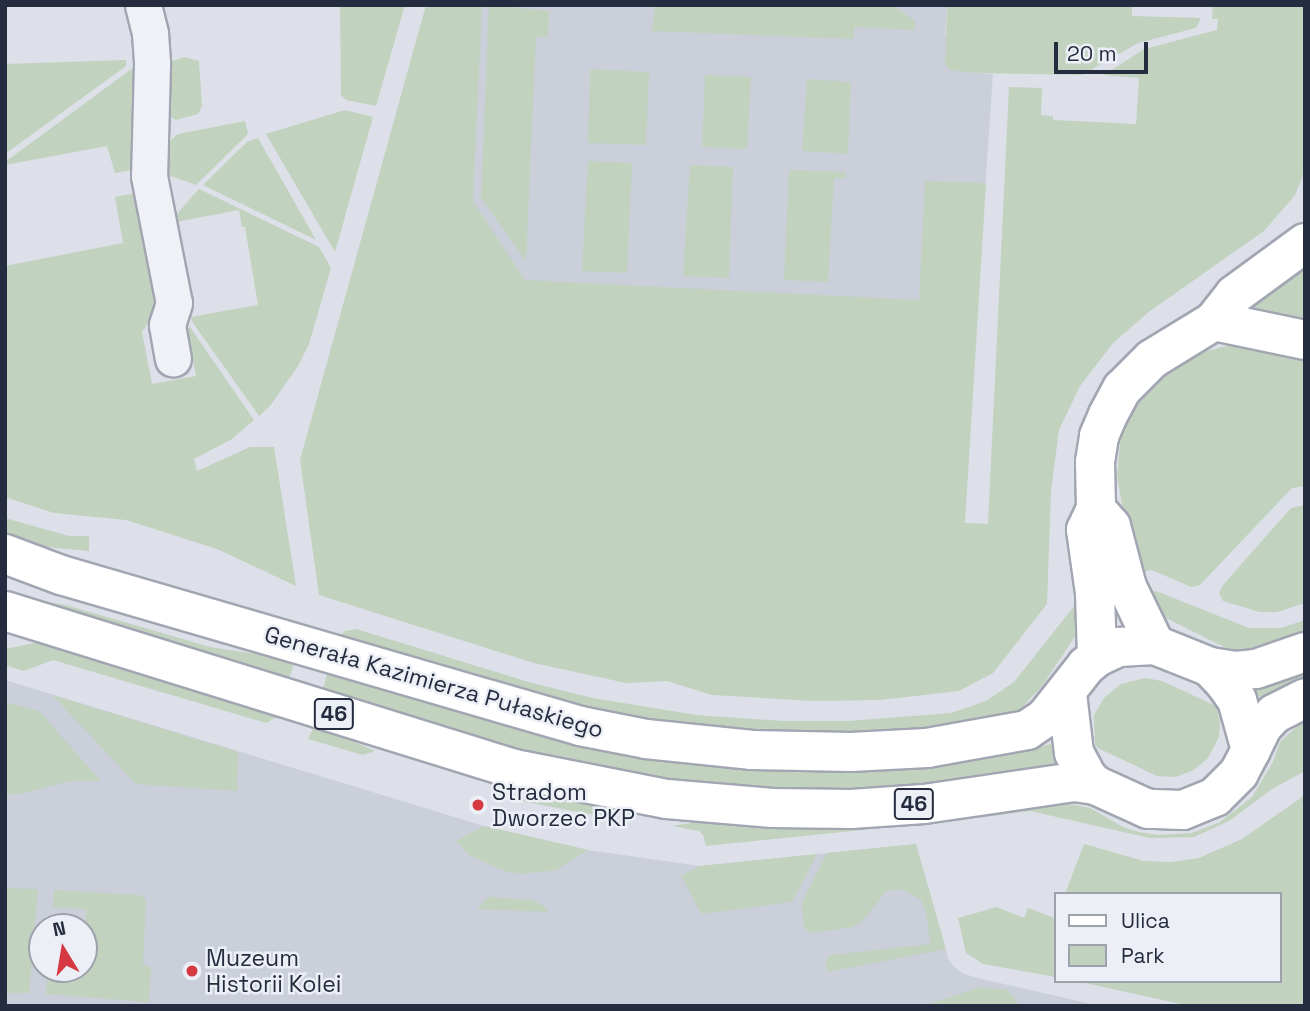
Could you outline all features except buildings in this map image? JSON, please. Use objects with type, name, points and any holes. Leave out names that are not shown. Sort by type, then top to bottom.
[{"type":"main road","points":[[1097,657],[1095,593],[1086,530],[1096,509],[1095,462],[1099,436],[1122,389],[1152,359],[1214,321],[1234,295],[1305,243]]},
{"type":"main road","points":[[1214,321],[1305,340]]},
{"type":"main road","points":[[1096,509],[1111,526],[1127,587],[1155,645]]},
{"type":"main road","name":"Generała Kazimierza Pułaskiego","points":[[5,554],[61,575],[502,706],[580,726],[700,746],[827,752],[951,744],[1027,730],[1045,718],[1067,692]]},
{"type":"main road","name":"46","points":[[5,611],[514,769],[667,799],[773,808],[851,809],[936,802],[1074,782],[1095,785],[1148,809],[1183,810],[1199,805],[1221,792],[1239,773],[1251,750]]},
{"type":"main road","points":[[1095,785],[1074,753],[1067,692],[1080,673],[1097,657],[1118,647],[1155,645],[1210,667],[1236,671],[1256,668],[1305,652]]},
{"type":"main road","points":[[1210,667],[1237,700],[1251,750]]},
{"type":"main road","points":[[1251,750],[1262,727],[1274,714],[1305,698]]},
{"type":"street","points":[[143,5],[150,33],[152,64],[149,176],[174,303],[167,325],[173,358]]},
{"type":"shaded area","points":[[451,5],[947,5],[945,36],[976,73],[993,74],[966,469],[469,477]]},
{"type":"shaded area","points":[[5,680],[484,826],[588,850],[700,866],[916,844],[948,958],[953,966],[964,974],[982,979],[1100,1006],[5,1006]]},
{"type":"green space","points":[[340,5],[405,5],[376,106],[346,100],[341,95]]},
{"type":"green space","points":[[426,5],[482,5],[473,201],[525,280],[919,300],[925,181],[986,183],[965,523],[988,524],[1009,87],[1042,88],[1041,115],[1053,116],[1053,120],[1136,124],[1139,78],[1104,75],[1144,49],[1217,30],[1218,19],[1212,19],[1213,5],[1303,5],[1305,170],[1295,195],[1264,231],[1150,311],[1113,343],[1080,386],[1059,430],[1051,491],[1047,604],[993,673],[959,691],[880,700],[812,701],[712,695],[667,681],[626,683],[534,663],[319,595],[300,460]]},
{"type":"green space","points":[[489,5],[549,11],[548,37],[536,37],[526,261],[481,198]]},
{"type":"green space","points":[[655,5],[892,5],[915,21],[915,30],[854,27],[853,39],[652,31]]},
{"type":"green space","points":[[947,5],[1132,5],[1132,16],[1201,18],[1196,28],[1138,43],[1082,75],[976,73],[950,70],[945,64]]},
{"type":"green space","points":[[184,57],[199,61],[202,106],[198,114],[176,120],[166,114],[167,63]]},
{"type":"green space","points":[[126,60],[126,66],[5,154],[5,64]]},
{"type":"green space","points":[[137,65],[132,170],[115,173],[107,146],[5,165],[5,162]]},
{"type":"green space","points":[[590,69],[649,72],[646,145],[588,143]]},
{"type":"green space","points":[[705,75],[751,77],[747,149],[702,147]]},
{"type":"green space","points":[[807,79],[851,82],[848,154],[802,151]]},
{"type":"green space","points":[[345,110],[373,117],[335,252],[266,134]]},
{"type":"green space","points":[[245,121],[248,134],[196,185],[165,174],[167,143],[178,134]]},
{"type":"green space","points":[[258,138],[316,240],[203,185],[247,142]]},
{"type":"green space","points":[[588,161],[632,163],[627,273],[582,271]]},
{"type":"green space","points":[[690,165],[733,167],[729,278],[683,276]]},
{"type":"green space","points":[[789,170],[846,172],[846,178],[834,178],[828,282],[784,280]]},
{"type":"green space","points":[[199,189],[319,247],[331,268],[309,344],[298,366],[270,406],[259,416],[191,317],[258,305],[245,227],[242,227],[239,210],[176,222],[175,216]]},
{"type":"green space","points":[[141,192],[165,300],[142,332],[152,384],[196,376],[187,328],[190,327],[254,420],[232,439],[194,459],[197,471],[250,447],[274,447],[296,586],[217,549],[126,520],[54,513],[5,497],[5,266],[123,243],[115,197]]},
{"type":"green space","points":[[1305,259],[1305,326],[1231,310]]},
{"type":"green space","points":[[1241,342],[1305,354],[1305,486],[1292,488],[1200,585],[1191,587],[1152,570],[1134,574],[1117,475],[1121,435],[1126,422],[1135,406],[1164,374],[1200,353]]},
{"type":"green space","points":[[1305,505],[1305,603],[1277,612],[1260,612],[1223,601],[1219,593],[1223,585],[1291,508]]},
{"type":"green space","points":[[5,518],[69,536],[89,536],[89,551],[45,547],[5,534]]},
{"type":"green space","points":[[1156,591],[1249,628],[1281,628],[1305,620],[1305,634],[1250,652],[1226,648],[1162,616],[1141,594]]},
{"type":"green space","points":[[47,602],[66,605],[210,647],[295,660],[288,682],[42,604]]},
{"type":"green space","points":[[1075,605],[1080,605],[1082,626],[1042,686],[1017,713],[936,729],[815,735],[758,734],[626,718],[551,701],[339,637],[345,631],[356,629],[532,683],[593,698],[696,715],[784,721],[848,721],[951,713],[986,701],[1014,682]]},
{"type":"green space","points":[[35,643],[60,647],[280,715],[266,723],[53,660],[24,671],[5,665],[5,649]]},
{"type":"green space","points":[[328,671],[522,730],[588,746],[968,759],[1053,744],[1060,764],[1005,777],[841,790],[775,789],[666,780],[547,758],[322,692]]},
{"type":"green space","points":[[1305,671],[1305,680],[1252,699],[1252,690]]},
{"type":"green space","points":[[1145,678],[1162,681],[1216,706],[1220,721],[1219,737],[1208,758],[1194,770],[1176,777],[1157,776],[1098,748],[1095,744],[1094,715],[1104,698],[1121,684]]},
{"type":"green space","points":[[52,695],[238,752],[237,791],[136,784]]},
{"type":"green space","points":[[5,702],[39,711],[101,781],[70,781],[19,794],[5,794]]},
{"type":"green space","points":[[1305,719],[1305,771],[1272,789],[1229,821],[1194,837],[1150,838],[1030,811],[947,822],[951,818],[1059,802],[1090,808],[1123,827],[1139,832],[1159,835],[1192,833],[1220,822],[1252,797],[1273,762],[1280,742]]},
{"type":"green space","points":[[315,725],[375,751],[363,755],[308,739]]},
{"type":"green space","points":[[1305,795],[1305,1006],[1190,1006],[1085,983],[1282,983],[1282,892],[1066,892],[1084,844],[1144,861],[1171,862],[1199,858],[1242,839]]},
{"type":"green space","points":[[515,800],[579,802],[604,807],[611,818]]},
{"type":"green space","points":[[703,821],[901,826],[706,846],[699,831],[672,826]]},
{"type":"green space","points":[[484,826],[588,850],[556,870],[521,874],[504,871],[469,855],[456,841]]},
{"type":"green space","points":[[916,844],[946,949],[827,972],[826,961],[830,955],[930,944],[926,911],[921,900],[901,889],[886,891],[862,922],[853,927],[810,933],[804,927],[801,904],[827,853]]},
{"type":"green space","points":[[817,854],[792,902],[701,914],[681,876],[700,866]]},
{"type":"green space","points":[[5,889],[38,889],[36,913],[28,913],[29,993],[5,993]]},
{"type":"green space","points":[[54,890],[139,895],[146,899],[143,964],[151,968],[149,1002],[46,994],[47,983],[98,983],[98,913],[86,913],[86,909],[53,907]]},
{"type":"green space","points":[[488,897],[532,900],[543,905],[549,912],[477,909]]},
{"type":"green space","points":[[997,907],[1024,918],[1028,908],[1054,918],[1054,977],[983,964],[966,953],[958,918]]},
{"type":"green space","points":[[981,987],[1008,990],[1020,1006],[923,1006]]},
{"type":"place","name":"Stradom Dworzec PKP","points":[[478,805]]},
{"type":"place","name":"Muzeum Historii Kolei","points":[[192,971]]}]
